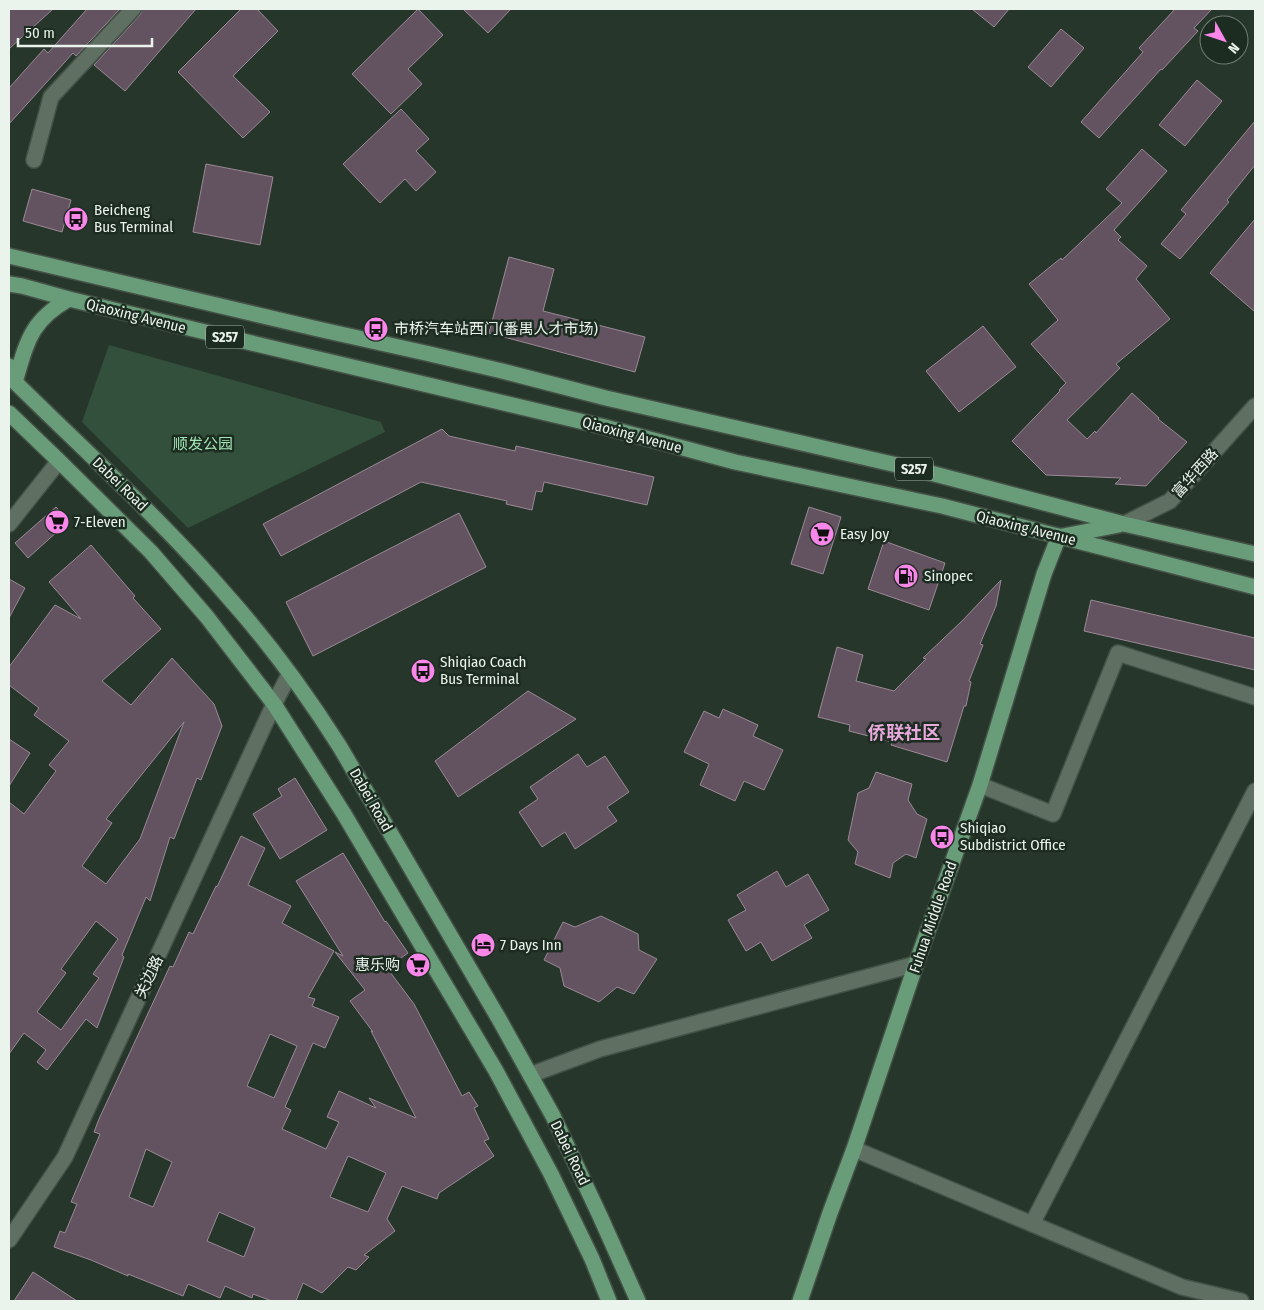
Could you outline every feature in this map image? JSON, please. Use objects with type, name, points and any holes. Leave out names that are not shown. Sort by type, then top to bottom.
[{"type":"main road","name":"Qiaoxing Avenue","points":[[9,256],[448,358],[606,398],[923,471],[1124,524],[1255,554]]},
{"type":"main road","name":"Qiaoxing Avenue","points":[[9,284],[586,423],[735,462],[942,506],[1255,588]]},
{"type":"main road","points":[[15,382],[26,344],[33,330],[50,311],[69,299]]},
{"type":"main road","name":"Dabei Road","points":[[9,366],[15,382],[189,553],[241,612],[325,724],[494,1010],[530,1075],[573,1158],[638,1301]]},
{"type":"main road","name":"Dabei Road","points":[[9,414],[150,552],[206,617],[274,704],[344,814],[496,1071],[551,1174],[592,1259],[609,1301]]},
{"type":"main road","points":[[1059,536],[1124,524]]},
{"type":"main road","name":"Fuhua Middle Road","points":[[800,1301],[980,785],[1044,574],[1059,536]]},
{"type":"street","points":[[34,160],[51,97],[133,9]]},
{"type":"street","name":"富华西路","points":[[1124,524],[1170,501],[1255,406]]},
{"type":"street","points":[[9,524],[59,461]]},
{"type":"street","points":[[980,785],[1053,814],[1118,652],[1255,697]]},
{"type":"street","name":"关边路","points":[[9,1240],[65,1158],[289,675]]},
{"type":"street","points":[[1032,1224],[1255,791]]},
{"type":"street","points":[[530,1075],[600,1049],[916,964]]},
{"type":"street","points":[[854,1149],[1182,1287],[1241,1301]]},
{"type":"green space","name":"顺发公园","points":[[109,345],[381,422],[385,432],[188,528],[82,422]]},
{"type":"building","points":[[9,9],[53,9],[9,49]]},
{"type":"building","points":[[87,9],[120,9],[76,56],[73,53],[9,124],[9,88],[44,49],[48,53]]},
{"type":"building","points":[[142,9],[196,9],[125,91],[94,65],[140,15]]},
{"type":"building","points":[[241,9],[257,9],[278,31],[233,76],[270,112],[243,138],[178,72]]},
{"type":"building","points":[[418,9],[443,35],[408,69],[422,84],[391,114],[352,74]]},
{"type":"building","points":[[463,9],[511,9],[488,33]]},
{"type":"building","points":[[972,9],[1009,9],[994,27]]},
{"type":"building","points":[[1175,9],[1212,9],[1206,15],[1199,15],[1199,23],[1194,28],[1198,31],[1099,138],[1081,122],[1143,52],[1139,48]]},
{"type":"building","points":[[1061,29],[1084,48],[1051,87],[1028,67]]},
{"type":"building","points":[[1197,80],[1222,101],[1185,146],[1159,125]]},
{"type":"building","points":[[401,109],[429,139],[416,151],[436,172],[416,191],[405,179],[380,203],[343,164]]},
{"type":"building","points":[[1255,121],[1255,165],[1227,200],[1229,202],[1180,259],[1161,244],[1186,214],[1181,210]]},
{"type":"building","points":[[1142,149],[1167,171],[1114,230],[1121,237],[1118,240],[1147,266],[1136,279],[1170,319],[1116,364],[1120,368],[1067,420],[1087,439],[1095,431],[1096,433],[1132,393],[1158,419],[1187,442],[1146,486],[1115,484],[1121,478],[1046,475],[1012,441],[1066,383],[1031,344],[1058,320],[1029,284],[1061,258],[1062,260],[1122,203],[1106,189]]},
{"type":"building","points":[[206,164],[273,177],[260,245],[193,232]]},
{"type":"building","points":[[32,189],[71,200],[62,232],[23,221]]},
{"type":"building","points":[[1255,219],[1255,312],[1210,273]]},
{"type":"building","points":[[509,257],[554,269],[543,311],[645,337],[635,372],[489,333]]},
{"type":"building","points":[[983,326],[1016,367],[959,412],[926,371]]},
{"type":"building","points":[[442,429],[449,436],[515,451],[516,446],[654,477],[647,505],[544,482],[542,492],[536,491],[532,510],[506,504],[507,501],[421,482],[281,556],[263,524]]},
{"type":"building","points":[[56,507],[69,521],[28,558],[15,543]]},
{"type":"building","points":[[809,507],[841,517],[823,574],[791,564]]},
{"type":"building","points":[[459,513],[486,567],[313,656],[286,602]]},
{"type":"building","name":"Sinopec","points":[[884,541],[945,563],[929,610],[868,589]]},
{"type":"building","points":[[91,545],[135,596],[133,598],[161,629],[102,681],[131,705],[172,658],[214,704],[222,726],[201,780],[197,778],[174,839],[170,837],[150,901],[146,897],[122,955],[124,957],[97,1028],[86,1019],[47,1070],[37,1062],[46,1050],[24,1033],[9,1054],[9,802],[24,814],[56,771],[49,765],[69,741],[34,715],[39,708],[9,685],[9,667],[55,605],[81,619],[49,582]],"holes":[[[184,722],[140,839],[106,884],[82,866],[112,823],[106,819]],[[96,921],[118,939],[93,974],[99,978],[61,1030],[37,1012],[66,973],[61,969]]]},
{"type":"building","points":[[9,579],[25,588],[9,618]]},
{"type":"building","points":[[1001,580],[996,606],[980,644],[983,645],[969,681],[971,682],[966,706],[964,706],[947,762],[891,745],[892,742],[849,731],[850,725],[818,717],[837,647],[863,655],[856,681],[894,691],[926,659],[923,658]]},
{"type":"building","points":[[1091,600],[1255,638],[1255,670],[1084,631]]},
{"type":"building","points":[[528,691],[576,719],[458,797],[435,761]]},
{"type":"building","points":[[723,709],[758,725],[753,736],[783,750],[764,790],[744,781],[735,801],[700,785],[709,764],[684,752],[704,711],[719,718]]},
{"type":"building","points":[[9,739],[30,753],[9,786]]},
{"type":"building","points":[[578,754],[587,767],[605,756],[629,792],[607,807],[617,821],[575,849],[565,832],[542,847],[519,812],[538,799],[530,787]]},
{"type":"building","points":[[876,772],[912,784],[908,800],[917,814],[927,819],[916,858],[906,854],[893,863],[890,878],[855,864],[858,852],[848,840],[858,793],[869,788]]},
{"type":"building","points":[[295,778],[327,830],[280,859],[253,814],[282,796],[278,789]]},
{"type":"building","points":[[241,836],[265,848],[248,885],[291,906],[282,923],[334,951],[308,997],[315,999],[312,1006],[339,1017],[325,1048],[313,1043],[285,1107],[291,1110],[282,1129],[326,1149],[339,1122],[327,1117],[339,1091],[376,1108],[369,1098],[416,1118],[371,1031],[373,1032],[350,1001],[365,990],[335,952],[343,956],[296,881],[343,853],[385,922],[408,953],[387,968],[414,1004],[462,1096],[469,1092],[478,1106],[474,1108],[489,1139],[484,1141],[494,1156],[439,1193],[437,1199],[402,1186],[387,1219],[395,1231],[364,1255],[369,1257],[356,1270],[348,1267],[322,1293],[303,1283],[296,1301],[272,1301],[253,1294],[252,1298],[225,1286],[220,1298],[188,1284],[183,1296],[54,1247],[60,1231],[65,1233],[77,1204],[71,1202],[100,1134],[94,1132],[99,1119],[170,966],[173,967],[189,932],[193,934]],"holes":[[[270,1034],[297,1046],[274,1098],[247,1086]],[[146,1149],[172,1162],[153,1207],[129,1197]],[[348,1156],[386,1173],[368,1212],[330,1197]],[[219,1212],[255,1228],[244,1257],[207,1241]]]},
{"type":"building","points":[[777,871],[786,887],[808,874],[829,910],[804,925],[812,938],[772,961],[761,942],[746,951],[728,920],[746,910],[737,895]]},
{"type":"building","points":[[601,916],[638,934],[639,950],[657,959],[634,994],[617,987],[599,1002],[564,986],[560,968],[544,960],[563,922],[575,927]]},
{"type":"building","points":[[33,1272],[77,1301],[14,1301]]},
{"type":"place","name":"Beicheng Bus Terminal","points":[[76,219]]},
{"type":"place","name":"市桥汽车站西门(番禺人才市场)","points":[[376,329]]},
{"type":"place","name":"7-Eleven","points":[[57,522]]},
{"type":"place","name":"Easy Joy","points":[[822,534]]},
{"type":"place","name":"Sinopec","points":[[906,576]]},
{"type":"place","name":"Shiqiao Coach Bus Terminal","points":[[423,671]]},
{"type":"place","name":"Shiqiao Subdistrict Office","points":[[942,837]]},
{"type":"place","name":"7 Days Inn","points":[[483,945]]},
{"type":"place","name":"惠乐购","points":[[418,965]]},
{"type":"district","name":"侨联社区","points":[[904,733]]}]
